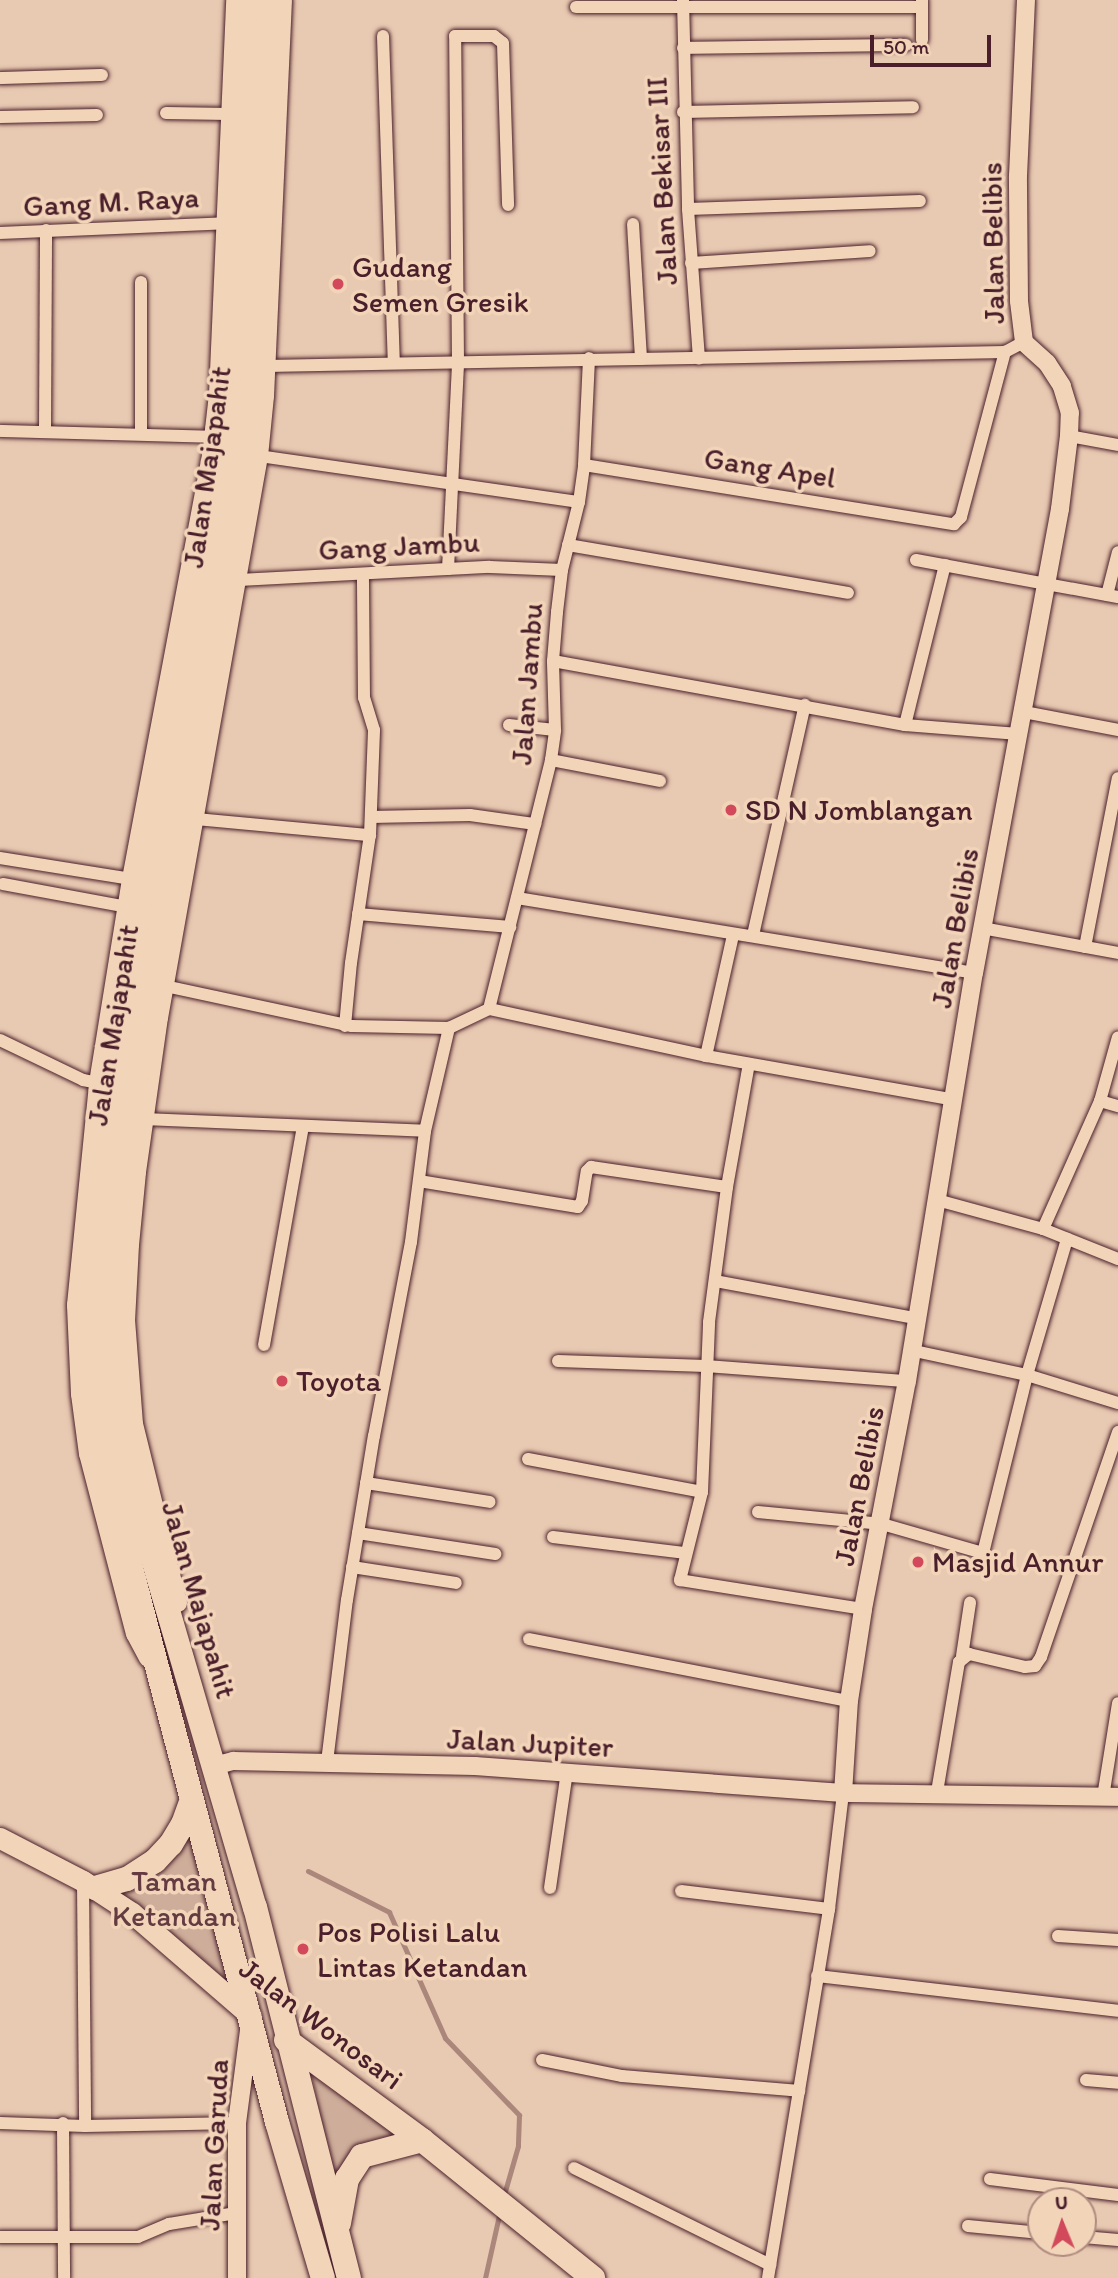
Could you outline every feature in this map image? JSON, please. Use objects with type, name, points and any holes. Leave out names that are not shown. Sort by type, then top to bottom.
[{"type":"highway","name":"Jalan Majapahit","points":[[247,0],[230,395],[224,458],[186,628],[142,897],[97,1224],[93,1331],[102,1440],[156,1668],[251,2016],[277,2122],[323,2278]]},
{"type":"highway","name":"Jalan Majapahit","points":[[269,0],[251,395],[244,462],[142,897],[111,1306],[112,1357],[120,1425],[138,1508],[188,1669],[290,2043],[349,2278]]},
{"type":"highway","points":[[89,1885],[127,1879],[155,1861],[177,1834],[191,1802]]},
{"type":"highway","name":"Jalan Wonosari","points":[[251,2016],[422,2140],[593,2278]]},
{"type":"highway","points":[[337,2231],[346,2179],[355,2162],[372,2150],[422,2140]]},
{"type":"main road","name":"Jalan Wonosari","points":[[0,1838],[89,1885],[132,1913],[251,2016]]},
{"type":"street","points":[[186,628],[213,437],[235,0]]},
{"type":"street","points":[[188,1669],[178,1603],[131,1404],[126,1321],[137,1172],[144,1119],[259,456],[266,366],[283,0]]},
{"type":"street","name":"Jalan Belibis","points":[[843,1793],[849,1702],[863,1609],[882,1524],[915,1318],[955,1100],[974,973],[1060,509],[1069,436],[1070,413],[1062,386],[1047,363],[1024,342],[1019,301],[1017,240],[1026,0]]},
{"type":"street","points":[[576,8],[922,4],[922,40]]},
{"type":"street","name":"Jalan Bekisar III","points":[[683,5],[683,113],[699,359]]},
{"type":"street","points":[[383,36],[394,363]]},
{"type":"street","points":[[448,569],[458,362],[455,36],[494,36],[503,43],[508,205]]},
{"type":"street","points":[[683,48],[906,45]]},
{"type":"street","points":[[0,78],[102,75]]},
{"type":"street","points":[[683,113],[913,107]]},
{"type":"street","points":[[166,113],[229,114]]},
{"type":"street","points":[[0,117],[97,115]]},
{"type":"street","points":[[688,209],[920,201]]},
{"type":"street","name":"Gang M. Raya","points":[[0,233],[225,223]]},
{"type":"street","points":[[633,224],[641,359]]},
{"type":"street","points":[[45,431],[46,230]]},
{"type":"street","points":[[691,263],[870,251]]},
{"type":"street","points":[[141,282],[141,434]]},
{"type":"street","points":[[266,366],[1004,352],[1024,342]]},
{"type":"street","name":"Gang Apel","points":[[583,465],[885,512],[947,525],[961,517],[1004,352]]},
{"type":"street","name":"Jalan Jambu","points":[[489,1009],[551,760],[555,730],[553,661],[562,570],[579,502],[589,358]]},
{"type":"street","points":[[0,431],[213,437]]},
{"type":"street","points":[[1069,436],[1118,445]]},
{"type":"street","points":[[259,456],[579,502]]},
{"type":"street","points":[[568,545],[848,593]]},
{"type":"street","points":[[916,560],[1112,596],[1118,552]]},
{"type":"street","points":[[905,725],[945,565]]},
{"type":"street","name":"Gang Jambu","points":[[239,579],[448,569],[562,570]]},
{"type":"street","points":[[345,1026],[371,817],[374,730],[364,698],[363,574]]},
{"type":"street","points":[[553,661],[905,725],[1020,734]]},
{"type":"street","points":[[753,935],[805,705]]},
{"type":"street","points":[[1024,712],[1118,730]]},
{"type":"street","points":[[509,725],[555,730]]},
{"type":"street","points":[[551,760],[660,781]]},
{"type":"street","points":[[1086,947],[1118,778]]},
{"type":"street","points":[[371,817],[470,815],[535,824]]},
{"type":"street","points":[[196,819],[370,835]]},
{"type":"street","points":[[0,858],[142,897]]},
{"type":"street","points":[[4,884],[142,897]]},
{"type":"street","points":[[142,897],[98,1083],[76,1305],[80,1394],[88,1454],[108,1538],[140,1648],[156,1668]]},
{"type":"street","points":[[517,898],[974,973]]},
{"type":"street","points":[[358,914],[510,927]]},
{"type":"street","points":[[982,928],[1118,953]]},
{"type":"street","points":[[706,1056],[733,935]]},
{"type":"street","points":[[165,986],[345,1026],[449,1028],[489,1009],[706,1056],[955,1100]]},
{"type":"street","points":[[327,1762],[352,1567],[407,1268],[425,1131],[449,1028]]},
{"type":"street","points":[[1043,1229],[1100,1101],[1118,1037]]},
{"type":"street","points":[[0,1040],[83,1080],[98,1083]]},
{"type":"street","points":[[749,1064],[727,1187],[715,1281],[706,1366],[702,1492],[680,1580],[863,1609]]},
{"type":"street","points":[[1100,1101],[1118,1105]]},
{"type":"street","points":[[144,1119],[425,1131]]},
{"type":"street","points":[[264,1345],[303,1127]]},
{"type":"street","points":[[419,1181],[578,1207],[582,1201],[587,1171],[591,1167],[727,1187]]},
{"type":"street","points":[[937,1200],[1043,1229],[1118,1259]]},
{"type":"street","points":[[758,1512],[882,1524],[983,1553],[1027,1375],[1067,1239]]},
{"type":"street","points":[[715,1281],[915,1318]]},
{"type":"street","points":[[910,1350],[1027,1375],[1118,1403]]},
{"type":"street","points":[[558,1362],[706,1366],[907,1381]]},
{"type":"street","points":[[962,1657],[969,1654],[1025,1667],[1035,1666],[1041,1657],[1118,1432]]},
{"type":"street","points":[[528,1459],[702,1492]]},
{"type":"street","points":[[366,1483],[490,1502]]},
{"type":"street","points":[[358,1533],[495,1554]]},
{"type":"street","points":[[553,1537],[686,1553]]},
{"type":"street","points":[[352,1567],[456,1583]]},
{"type":"street","points":[[937,1792],[949,1711],[962,1657],[970,1603]]},
{"type":"street","points":[[529,1639],[849,1702]]},
{"type":"street","points":[[1110,1797],[1118,1703]]},
{"type":"street","name":"Jalan Jupiter","points":[[214,1766],[233,1761],[327,1762],[567,1772],[843,1793],[937,1792],[1110,1797]]},
{"type":"street","points":[[550,1888],[567,1772]]},
{"type":"street","points":[[573,2168],[769,2272],[829,1909],[843,1793]]},
{"type":"street","points":[[85,2126],[89,1885]]},
{"type":"street","points":[[681,1891],[829,1909]]},
{"type":"street","points":[[1058,1936],[1118,1940]]},
{"type":"street","points":[[817,1976],[1118,2011]]},
{"type":"street","name":"Jalan Garuda","points":[[237,2278],[237,2123],[251,2016]]},
{"type":"street","points":[[542,2060],[622,2076],[799,2091]]},
{"type":"street","points":[[1086,2080],[1118,2083]]},
{"type":"street","points":[[0,2123],[64,2123],[85,2126],[237,2123]]},
{"type":"street","points":[[64,2123],[64,2278]]},
{"type":"street","points":[[990,2179],[1118,2195]]},
{"type":"street","points":[[0,2236],[138,2237],[169,2224],[236,2213]]},
{"type":"street","points":[[968,2227],[1027,2232]]},
{"type":"street","points":[[1097,2238],[1118,2240]]},
{"type":"green space","name":"Taman Ketandan","points":[[190,1826],[239,2001],[120,1893]]},
{"type":"green space","points":[[312,2075],[403,2136],[336,2194],[319,2112]]},
{"type":"waterway","points":[[308,1871],[389,1912],[445,2038],[519,2115],[518,2146],[503,2198]]},
{"type":"waterway","points":[[485,2278],[500,2211]]},
{"type":"place","name":"Gudang Semen Gresik","points":[[338,284]]},
{"type":"place","name":"SD N Jomblangan","points":[[731,810]]},
{"type":"place","name":"Toyota","points":[[282,1381]]},
{"type":"place","name":"Masjid Annur","points":[[918,1562]]},
{"type":"place","name":"Pos Polisi Lalu Lintas Ketandan","points":[[303,1949]]}]
